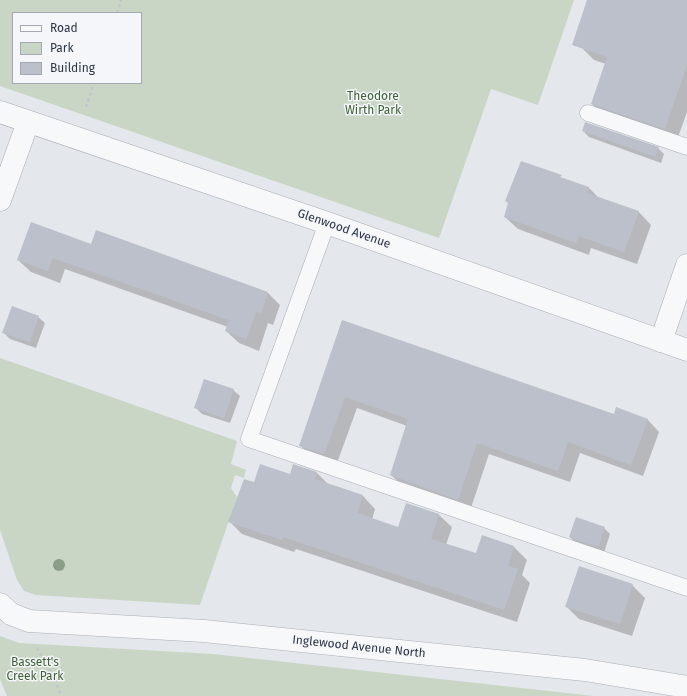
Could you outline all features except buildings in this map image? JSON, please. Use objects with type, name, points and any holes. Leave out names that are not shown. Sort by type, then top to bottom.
[{"type":"street","name":"Glenwood Avenue","points":[[0,112],[327,223],[687,350]]},
{"type":"street","points":[[0,200],[28,122]]},
{"type":"street","points":[[661,340],[687,265]]},
{"type":"street","name":"Inglewood Avenue North","points":[[0,604],[11,614],[29,621],[204,631],[585,670],[687,687]]},
{"type":"lane","points":[[588,113],[687,147]]},
{"type":"lane","points":[[327,223],[249,440],[687,588]]},
{"type":"path","points":[[117,12],[121,0]]},
{"type":"path","points":[[86,107],[94,84]]},
{"type":"path","points":[[29,621],[38,650],[57,684],[61,696]]},
{"type":"green space","name":"Theodore Wirth Park","points":[[0,0],[574,0],[538,105],[491,89],[439,238],[0,86]]},
{"type":"green space","points":[[0,358],[237,441],[231,464],[246,470],[244,478],[235,475],[231,488],[237,497],[200,605],[36,595],[24,591],[17,580],[0,530]]},
{"type":"green space","name":"Bassett's Creek Park","points":[[0,636],[19,643],[213,654],[594,696],[7,696],[0,679]]}]
